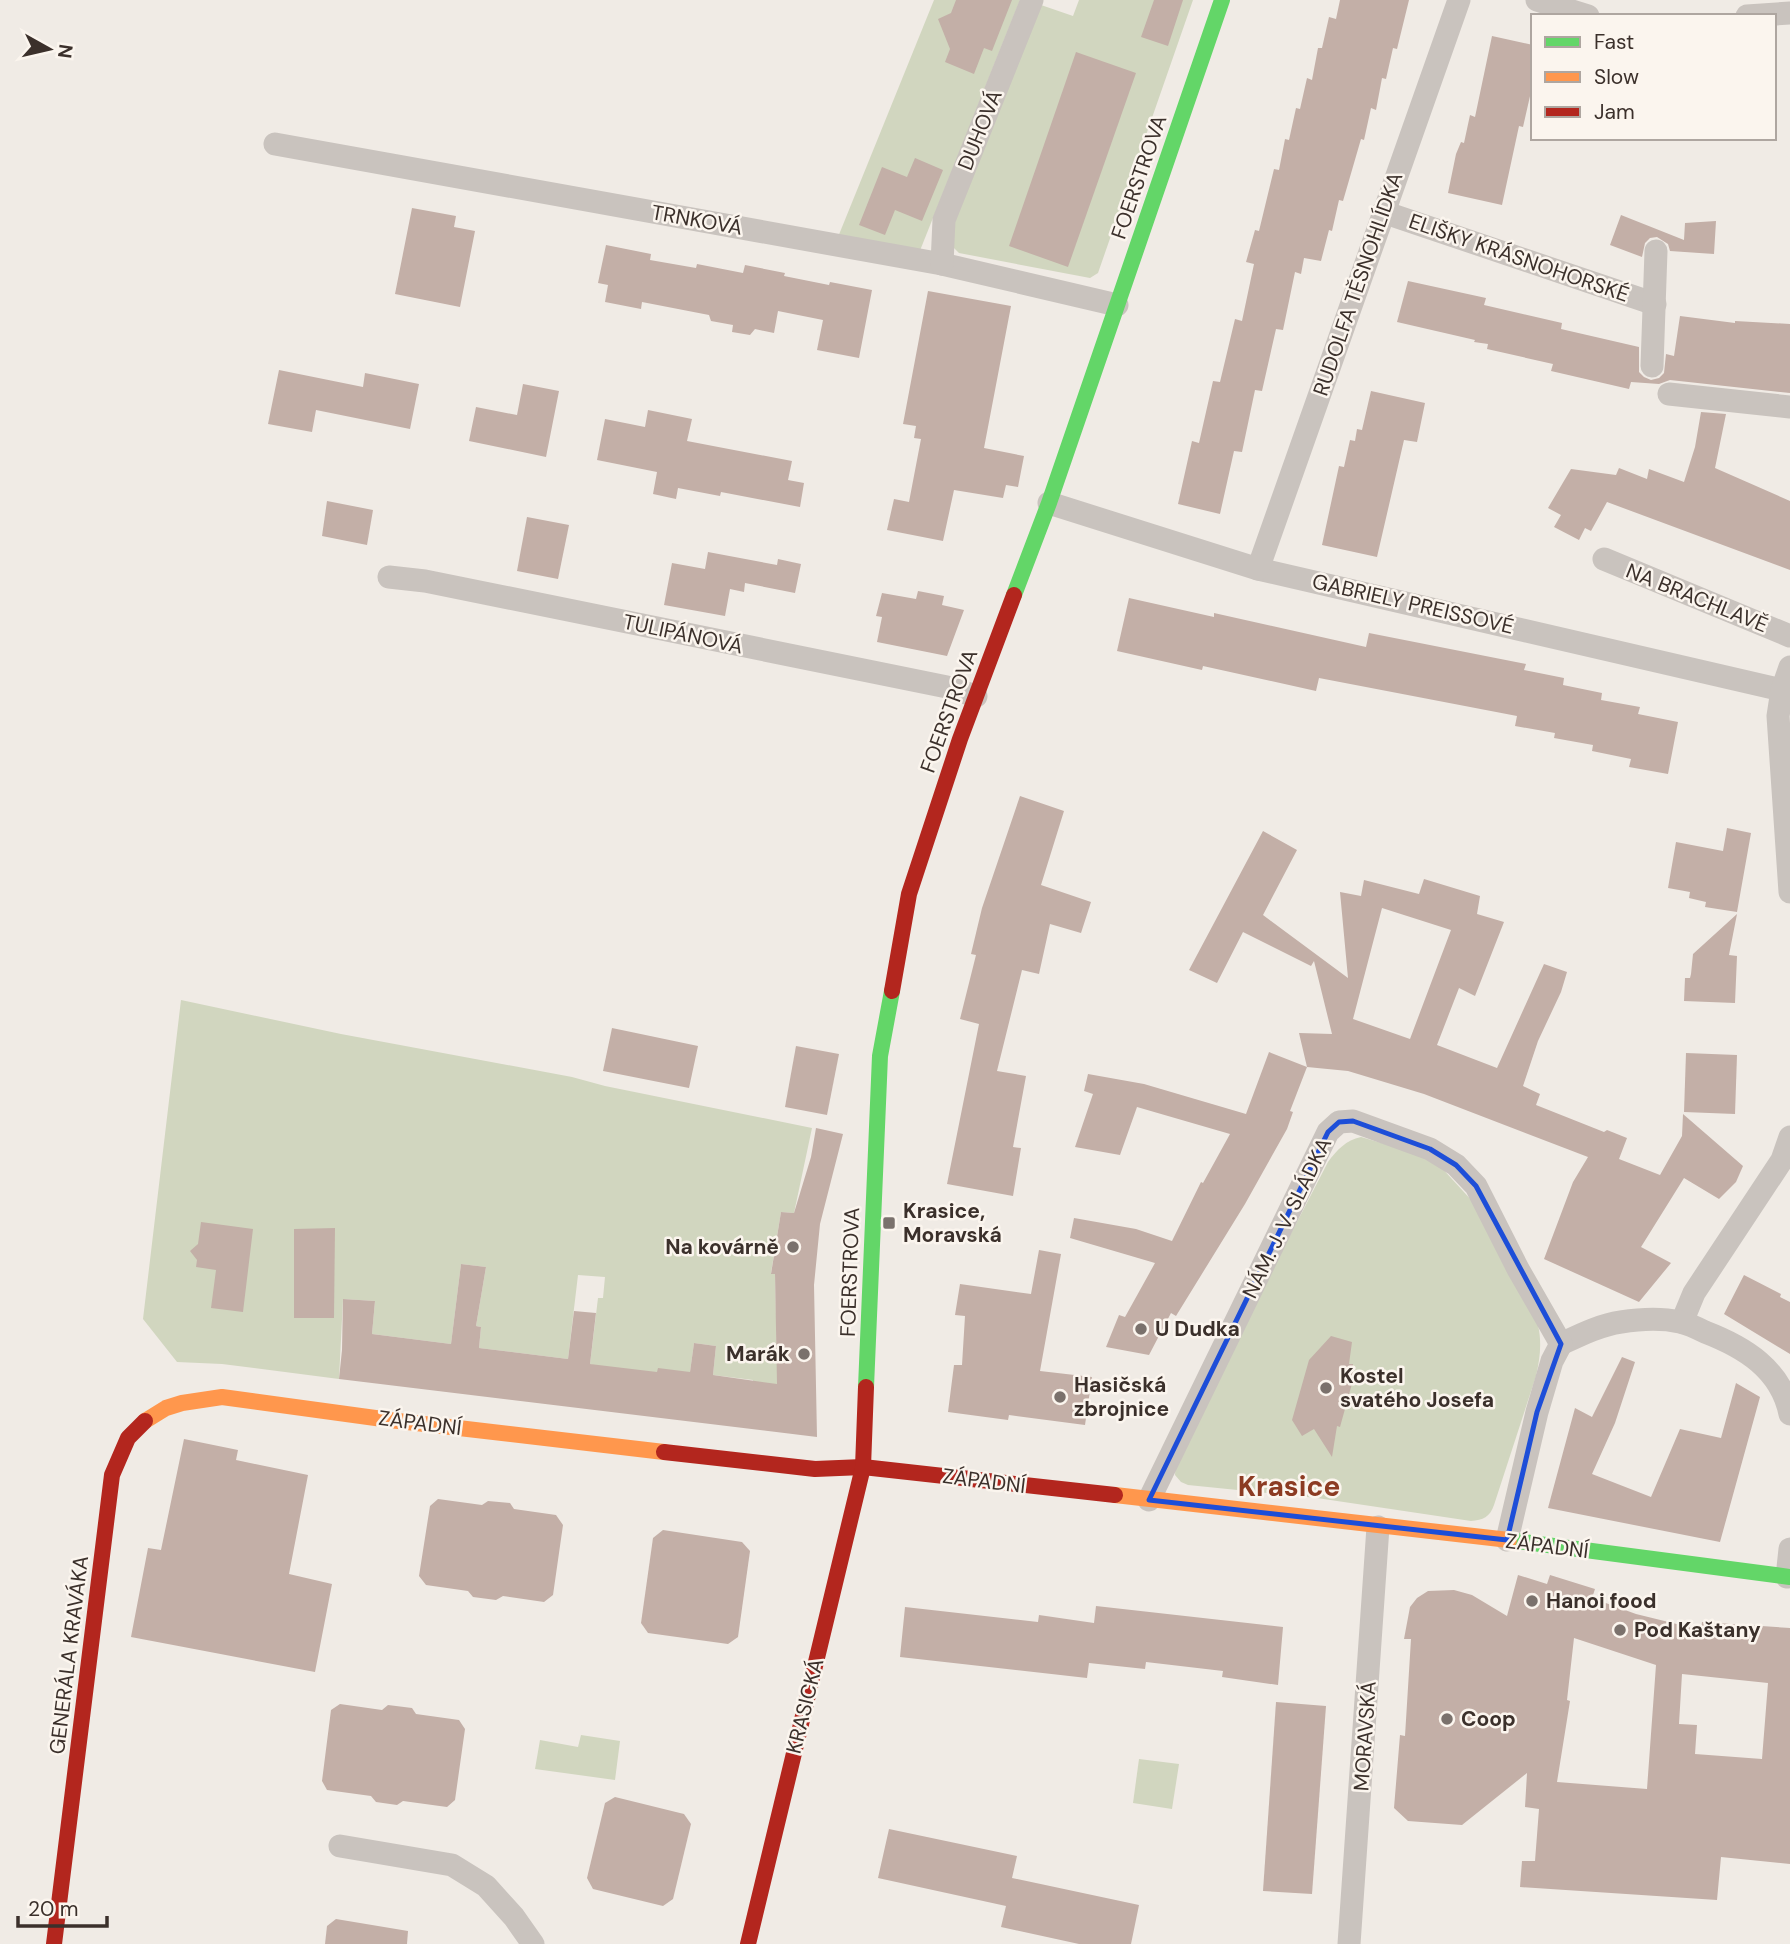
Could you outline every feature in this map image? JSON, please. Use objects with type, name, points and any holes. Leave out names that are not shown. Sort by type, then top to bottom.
[{"type":"street","name":"DUHOVÁ","points":[[942,264],[944,220],[1032,0]]},
{"type":"street","name":"FOERSTROVA","points":[[863,1467],[880,1056],[909,894],[960,739],[1049,503],[1222,0]]},
{"type":"street","name":"RUDOLFA TĚSNOHLÍDKA","points":[[1258,569],[1459,0]]},
{"type":"street","points":[[1538,0],[1582,14]]},
{"type":"street","name":"TRNKOVÁ","points":[[275,144],[942,264],[1117,305]]},
{"type":"street","name":"ELIŠKY KRÁSNOHORSKÉ","points":[[1383,212],[1655,304]]},
{"type":"street","name":"ELIŠKY KRÁSNOHORSKÉ","points":[[1653,366],[1656,251]]},
{"type":"street","points":[[1668,394],[1790,407]]},
{"type":"street","name":"GABRIELY PREISSOVÉ","points":[[1049,503],[1258,569],[1782,690]]},
{"type":"street","name":"NA BRACHLAVĚ","points":[[1604,559],[1790,636]]},
{"type":"street","name":"TULIPÁNOVÁ","points":[[389,577],[425,581],[569,610],[947,687],[976,696]]},
{"type":"street","points":[[1790,667],[1782,690],[1778,716],[1790,892]]},
{"type":"street","name":"NÁM. J. V. SLÁDKA","points":[[1149,1500],[1328,1132],[1339,1122],[1353,1121],[1430,1149],[1456,1165],[1476,1185],[1518,1269],[1561,1344]]},
{"type":"street","points":[[1682,1322],[1694,1293],[1782,1160],[1790,1137]]},
{"type":"street","points":[[1507,1540],[1537,1412],[1552,1361],[1561,1344],[1595,1328],[1620,1322],[1659,1319],[1682,1322],[1728,1341],[1752,1354],[1771,1373],[1787,1399],[1790,1414]]},
{"type":"street","name":"ZÁPADNÍ","points":[[180,1403],[222,1397],[390,1420],[815,1469],[863,1467],[1507,1540],[1788,1577],[1790,1549]]},
{"type":"street","name":"GENERÁLA KRAVÁKA","points":[[54,1944],[112,1475],[119,1451],[132,1431],[151,1414],[180,1403]]},
{"type":"street","name":"KRASICKÁ","points":[[747,1944],[863,1467]]},
{"type":"street","name":"MORAVSKÁ","points":[[1349,1944],[1378,1527]]},
{"type":"street","points":[[340,1846],[452,1865],[486,1886],[514,1917],[533,1944]]},
{"type":"highlighted area","points":[[1353,1121],[1430,1149],[1456,1165],[1476,1186],[1561,1344],[1537,1412],[1507,1540],[1149,1500],[1328,1132],[1339,1122]]},
{"type":"green space","points":[[934,0],[1020,0],[919,253],[838,237]]},
{"type":"green space","points":[[1079,0],[1193,0],[1098,273],[1090,278],[959,253],[946,240],[1041,5],[1073,16]]},
{"type":"green space","points":[[181,1000],[341,1034],[572,1077],[812,1128],[794,1213],[781,1212],[771,1273],[775,1274],[778,1402],[752,1396],[753,1380],[713,1375],[716,1346],[694,1343],[690,1372],[654,1388],[590,1364],[598,1298],[603,1298],[605,1277],[578,1275],[568,1359],[479,1348],[481,1327],[476,1326],[486,1267],[461,1264],[451,1344],[372,1334],[375,1301],[343,1299],[339,1379],[222,1364],[177,1362],[143,1319]]},
{"type":"green space","points":[[1361,1137],[1426,1156],[1440,1166],[1474,1203],[1538,1325],[1540,1350],[1536,1376],[1494,1505],[1488,1515],[1479,1520],[1317,1498],[1188,1485],[1175,1475],[1176,1456],[1328,1162],[1342,1146]]},
{"type":"green space","points":[[581,1735],[620,1741],[615,1780],[535,1769],[540,1740],[578,1747]]},
{"type":"green space","points":[[1139,1759],[1179,1764],[1172,1809],[1133,1803]]},
{"type":"building","points":[[956,0],[1012,0],[992,51],[984,48],[974,74],[945,62],[950,49],[938,19],[951,13]]},
{"type":"building","points":[[1154,0],[1183,0],[1168,46],[1141,37]]},
{"type":"building","points":[[1340,0],[1409,0],[1397,49],[1393,48],[1386,79],[1382,78],[1376,110],[1371,108],[1364,140],[1361,139],[1343,201],[1339,200],[1321,261],[1304,258],[1301,274],[1295,272],[1283,330],[1276,329],[1262,391],[1255,390],[1242,452],[1234,451],[1220,514],[1178,504],[1192,441],[1199,443],[1213,381],[1220,382],[1235,319],[1242,321],[1254,264],[1246,262],[1255,230],[1259,231],[1274,169],[1279,170],[1285,139],[1289,140],[1296,108],[1300,109],[1307,78],[1312,80],[1318,48],[1322,48],[1329,17],[1336,19]]},
{"type":"building","points":[[1492,36],[1531,45],[1531,92],[1523,127],[1519,126],[1502,205],[1448,193],[1456,154],[1461,142],[1464,143],[1470,115],[1475,117]]},
{"type":"building","points":[[1076,52],[1136,73],[1068,267],[1009,246]]},
{"type":"building","points":[[915,158],[943,170],[922,221],[895,210],[885,235],[859,225],[882,167],[907,177]]},
{"type":"building","points":[[412,208],[456,216],[454,227],[475,231],[460,307],[395,294]]},
{"type":"building","points":[[1621,215],[1684,240],[1685,223],[1716,221],[1714,254],[1670,251],[1668,244],[1657,237],[1650,238],[1645,243],[1642,257],[1610,245]]},
{"type":"building","points":[[606,245],[651,254],[650,260],[696,268],[697,264],[743,273],[745,265],[829,285],[830,282],[872,290],[859,358],[817,350],[823,320],[778,311],[774,333],[755,329],[750,335],[732,332],[733,325],[711,321],[709,315],[642,302],[641,309],[605,302],[608,285],[598,283]]},
{"type":"building","points":[[1408,281],[1486,298],[1484,305],[1562,323],[1561,329],[1639,347],[1639,372],[1651,380],[1664,373],[1666,354],[1674,356],[1680,316],[1735,323],[1790,324],[1790,393],[1670,380],[1659,384],[1631,382],[1629,389],[1551,371],[1553,364],[1487,349],[1488,344],[1474,342],[1475,340],[1397,322]]},
{"type":"building","points":[[928,291],[1011,306],[984,448],[1024,456],[1018,487],[1006,485],[1003,498],[954,490],[943,541],[887,530],[894,499],[909,502],[921,439],[914,438],[916,426],[903,424]]},
{"type":"building","points":[[279,370],[363,387],[365,373],[419,384],[410,429],[316,410],[312,432],[268,424]]},
{"type":"building","points":[[523,384],[559,391],[546,457],[469,441],[476,407],[517,415]]},
{"type":"building","points":[[1371,391],[1425,403],[1417,442],[1404,440],[1377,557],[1322,545],[1339,466],[1344,467],[1350,440],[1355,441],[1357,429],[1362,430]]},
{"type":"building","points":[[648,410],[692,419],[687,441],[792,461],[788,480],[804,483],[800,507],[721,492],[720,496],[678,488],[676,499],[653,494],[657,472],[597,460],[605,419],[645,427]]},
{"type":"building","points":[[1701,412],[1726,414],[1715,468],[1790,501],[1790,570],[1607,502],[1591,531],[1585,528],[1579,540],[1554,527],[1561,515],[1548,508],[1571,469],[1616,475],[1619,468],[1647,479],[1649,469],[1684,482],[1695,447]]},
{"type":"building","points":[[327,501],[373,510],[367,545],[322,536]]},
{"type":"building","points":[[527,517],[569,525],[558,579],[517,571]]},
{"type":"building","points":[[708,552],[777,565],[778,559],[801,564],[795,593],[745,583],[744,592],[730,589],[725,616],[664,605],[672,563],[705,569]]},
{"type":"building","points":[[918,591],[944,596],[942,605],[964,610],[947,656],[877,642],[882,617],[876,616],[882,593],[916,599]]},
{"type":"building","points":[[1129,598],[1214,617],[1214,613],[1366,647],[1369,633],[1526,664],[1524,670],[1564,678],[1563,685],[1602,693],[1601,700],[1640,707],[1638,714],[1678,722],[1668,774],[1629,767],[1631,759],[1592,751],[1593,745],[1554,738],[1555,733],[1515,726],[1517,716],[1319,678],[1316,691],[1203,666],[1202,670],[1117,651]]},
{"type":"building","points":[[1020,796],[1064,811],[1041,885],[1091,902],[1081,933],[1050,924],[1039,974],[1022,970],[997,1071],[1026,1076],[1013,1147],[1021,1148],[1013,1196],[947,1184],[979,1024],[960,1019],[976,955],[971,954],[982,908]]},
{"type":"building","points":[[1727,828],[1751,833],[1737,912],[1705,907],[1706,902],[1689,898],[1690,892],[1668,888],[1676,842],[1723,851]]},
{"type":"building","points":[[1263,831],[1297,850],[1263,915],[1348,978],[1340,892],[1361,896],[1364,880],[1419,894],[1424,879],[1480,896],[1477,914],[1504,922],[1475,996],[1459,988],[1437,1045],[1497,1068],[1544,964],[1567,972],[1561,992],[1538,1041],[1523,1086],[1540,1094],[1536,1105],[1604,1132],[1607,1130],[1627,1138],[1619,1159],[1660,1175],[1682,1136],[1683,1114],[1743,1166],[1736,1182],[1719,1199],[1684,1178],[1641,1247],[1671,1263],[1639,1302],[1544,1259],[1573,1182],[1588,1157],[1424,1094],[1348,1071],[1307,1067],[1299,1033],[1332,1034],[1314,961],[1311,966],[1243,932],[1217,983],[1189,970]],"holes":[[[1382,908],[1451,930],[1410,1039],[1353,1019]]]},
{"type":"building","points":[[1737,914],[1729,955],[1737,956],[1735,1003],[1684,1001],[1685,978],[1690,978],[1693,954]]},
{"type":"building","points":[[612,1028],[698,1046],[689,1088],[603,1071]]},
{"type":"building","points":[[796,1046],[839,1054],[827,1115],[785,1107]]},
{"type":"building","points":[[1269,1052],[1307,1067],[1290,1111],[1293,1112],[1287,1129],[1245,1204],[1176,1316],[1171,1313],[1149,1355],[1106,1347],[1119,1315],[1125,1317],[1155,1263],[1070,1238],[1074,1218],[1136,1229],[1172,1241],[1201,1182],[1203,1183],[1230,1134],[1137,1107],[1120,1155],[1075,1147],[1093,1094],[1084,1091],[1088,1074],[1144,1084],[1246,1114]]},
{"type":"building","points":[[1686,1053],[1737,1055],[1735,1114],[1684,1112]]},
{"type":"building","points":[[816,1128],[843,1134],[820,1224],[814,1285],[817,1437],[339,1379],[343,1299],[375,1301],[372,1334],[451,1344],[461,1264],[486,1267],[476,1326],[481,1327],[479,1348],[568,1359],[574,1311],[596,1313],[590,1364],[657,1372],[658,1368],[690,1372],[694,1343],[716,1346],[713,1375],[777,1384],[775,1274],[771,1274],[781,1212],[794,1213],[811,1157]]},
{"type":"building","points":[[201,1222],[253,1229],[243,1312],[211,1308],[216,1270],[196,1267],[197,1260],[190,1251],[198,1244]]},
{"type":"building","points":[[335,1228],[334,1318],[294,1318],[294,1229]]},
{"type":"building","points":[[1039,1250],[1061,1254],[1040,1371],[1092,1377],[1085,1425],[1009,1415],[1008,1420],[948,1412],[954,1365],[962,1365],[965,1316],[955,1315],[960,1284],[1031,1294]]},
{"type":"building","points":[[1744,1275],[1781,1294],[1780,1297],[1790,1302],[1790,1354],[1724,1314]]},
{"type":"building","name":"Kostel svatého Josefa","points":[[1331,1336],[1352,1342],[1349,1364],[1353,1364],[1353,1380],[1340,1427],[1337,1426],[1332,1457],[1314,1429],[1302,1436],[1292,1420],[1309,1360]]},
{"type":"building","points":[[1622,1357],[1635,1362],[1615,1423],[1592,1474],[1651,1497],[1680,1429],[1721,1438],[1736,1383],[1760,1397],[1720,1542],[1548,1508],[1575,1408],[1592,1417]]},
{"type":"building","points":[[184,1439],[238,1450],[236,1460],[308,1475],[289,1574],[332,1584],[315,1672],[131,1637],[148,1548],[161,1550]]},
{"type":"building","points":[[438,1499],[482,1505],[488,1501],[510,1503],[514,1509],[556,1515],[563,1525],[553,1595],[544,1602],[503,1596],[496,1600],[473,1597],[468,1591],[426,1585],[419,1576],[430,1506]]},
{"type":"building","points":[[663,1530],[742,1542],[750,1551],[738,1637],[728,1644],[648,1633],[641,1623],[653,1538]]},
{"type":"building","points":[[1518,1575],[1547,1584],[1550,1575],[1595,1589],[1592,1598],[1636,1614],[1701,1630],[1702,1622],[1790,1628],[1790,1864],[1721,1857],[1717,1900],[1520,1887],[1522,1861],[1535,1861],[1539,1809],[1525,1807],[1527,1773],[1462,1825],[1408,1821],[1394,1808],[1400,1735],[1405,1736],[1411,1639],[1404,1639],[1410,1607],[1428,1591],[1454,1590],[1472,1595],[1507,1616]],"holes":[[[1574,1638],[1656,1665],[1647,1789],[1557,1782],[1570,1701],[1567,1700]],[[1682,1674],[1768,1683],[1762,1759],[1695,1754],[1697,1725],[1679,1724]]]},
{"type":"building","points":[[1096,1606],[1283,1627],[1278,1685],[1222,1677],[1223,1671],[1146,1662],[1145,1669],[1089,1663],[1087,1678],[900,1657],[905,1607],[1038,1622],[1039,1615],[1094,1623]]},
{"type":"building","points":[[1276,1702],[1326,1706],[1312,1894],[1263,1891]]},
{"type":"building","points":[[340,1704],[382,1710],[388,1705],[412,1708],[416,1714],[459,1720],[465,1729],[455,1800],[447,1807],[403,1801],[397,1805],[376,1802],[371,1796],[327,1790],[322,1781],[331,1710]]},
{"type":"building","points":[[615,1797],[684,1814],[691,1824],[673,1899],[663,1906],[593,1889],[587,1878],[605,1803]]},
{"type":"building","points":[[889,1829],[1017,1856],[1012,1878],[1139,1905],[1131,1944],[1079,1944],[1001,1927],[1006,1906],[878,1878]]},
{"type":"building","points":[[336,1919],[408,1931],[407,1944],[325,1944],[327,1926]]},
{"type":"traffic: fast","points":[[1014,595],[1049,503],[1222,0]]},
{"type":"traffic: fast","points":[[866,1387],[880,1056],[892,991]]},
{"type":"traffic: fast","points":[[1509,1540],[1790,1577]]},
{"type":"traffic: slow","points":[[145,1421],[166,1408],[182,1403],[222,1397],[664,1452]]},
{"type":"traffic: slow","points":[[1115,1495],[1509,1540]]},
{"type":"traffic: jam","points":[[892,991],[909,894],[960,739],[1014,595]]},
{"type":"traffic: jam","points":[[748,1944],[863,1467],[866,1387]]},
{"type":"traffic: jam","points":[[54,1944],[112,1475],[128,1438],[145,1421]]},
{"type":"traffic: jam","points":[[664,1452],[815,1469],[863,1467],[1115,1495]]},
{"type":"place","name":"Krasice, Moravská","points":[[889,1223]]},
{"type":"place","name":"Na kovárně","points":[[793,1247]]},
{"type":"place","name":"U Dudka","points":[[1141,1329]]},
{"type":"place","name":"Marák","points":[[804,1354]]},
{"type":"place","name":"Kostel svatého Josefa","points":[[1326,1388]]},
{"type":"place","name":"Hasičská zbrojnice","points":[[1060,1397]]},
{"type":"place","name":"Hanoi food","points":[[1532,1601]]},
{"type":"place","name":"Pod Kaštany","points":[[1620,1630]]},
{"type":"place","name":"Coop","points":[[1447,1719]]},
{"type":"district","name":"Krasice","points":[[1289,1486]]}]
